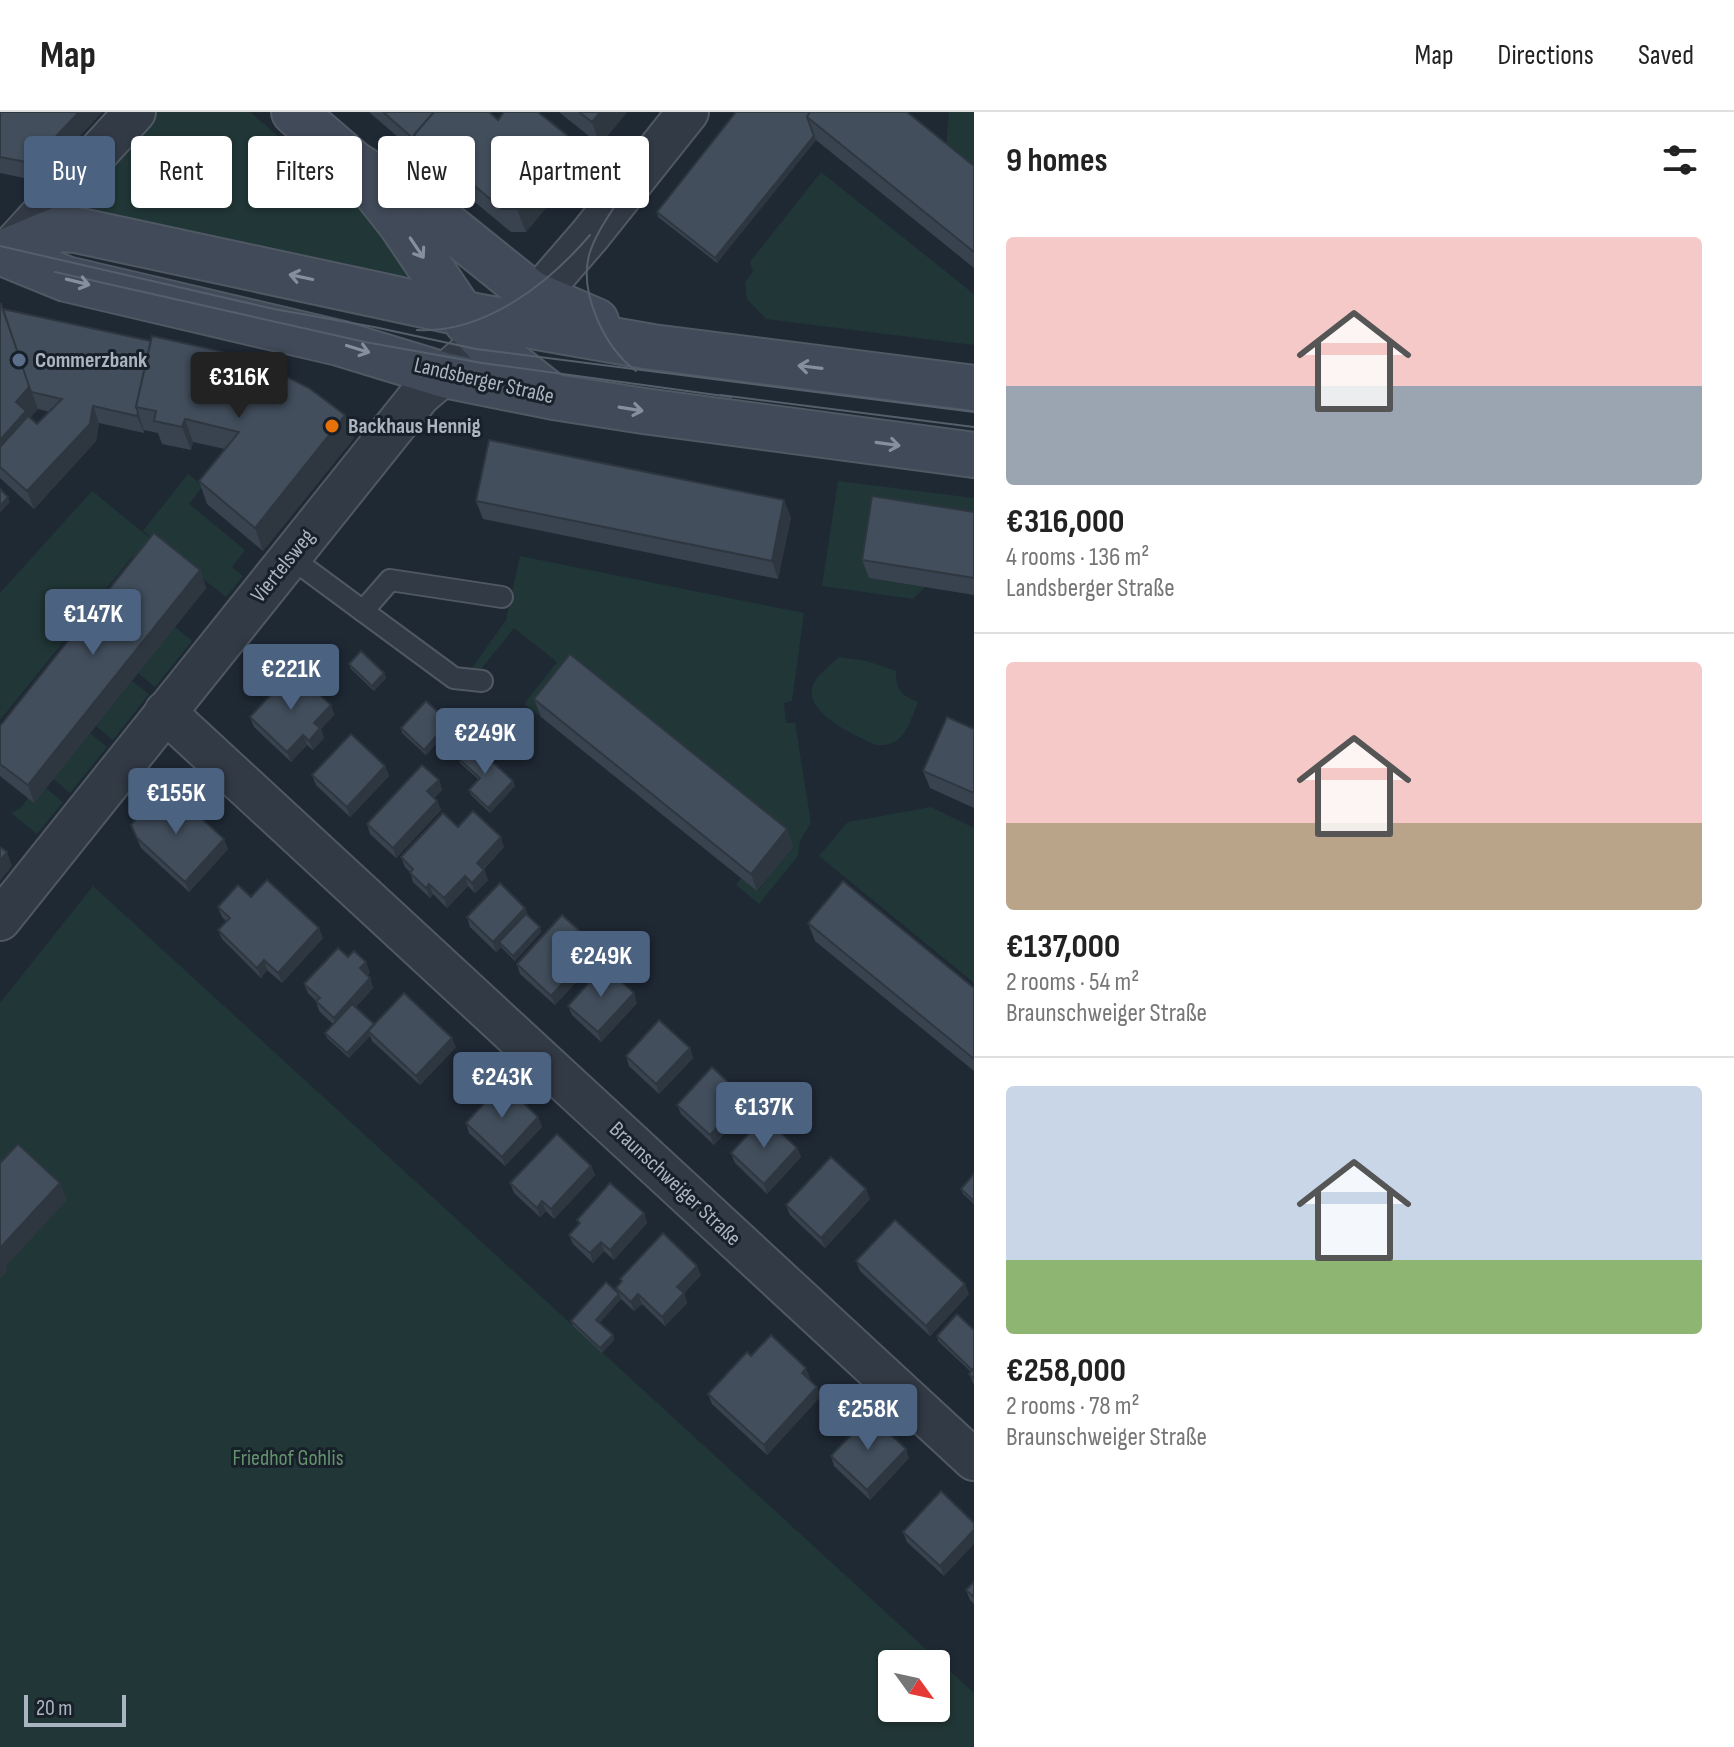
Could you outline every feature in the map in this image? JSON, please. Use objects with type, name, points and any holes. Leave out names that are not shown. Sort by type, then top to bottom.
[{"type":"main road","points":[[294,112],[322,136]]},
{"type":"main road","points":[[362,169],[429,211],[460,239],[497,318],[514,368],[554,397]]},
{"type":"main road","points":[[362,174],[401,224],[497,318]]},
{"type":"main road","points":[[2,255],[59,229],[76,230],[497,318],[677,351],[974,388]]},
{"type":"main road","name":"Landsberger Straße","points":[[2,255],[66,279],[339,343],[444,375],[554,397],[974,455]]},
{"type":"street","points":[[2,255],[135,112]]},
{"type":"street","name":"Viertelsweg","points":[[0,920],[420,395],[444,375],[497,318],[590,235],[688,112]]},
{"type":"street","name":"Braunschweiger Straße","points":[[165,712],[974,1460]]},
{"type":"lane","points":[[290,557],[454,678],[482,681]]},
{"type":"lane","points":[[363,611],[390,580],[502,597]]},
{"type":"green space","points":[[158,112],[250,112],[278,136],[248,136],[248,208],[359,208],[410,270],[401,282],[81,211],[80,208],[115,208],[115,159],[131,142],[131,208],[232,208],[232,136],[136,136]]},
{"type":"green space","points":[[949,112],[974,112],[974,182],[945,159]]},
{"type":"green space","points":[[821,172],[974,294],[974,345],[766,319],[747,299],[745,282],[753,272],[750,262]]},
{"type":"green space","points":[[188,474],[203,486],[189,504],[245,550],[232,567],[243,576],[226,597],[143,531]]},
{"type":"green space","points":[[838,481],[974,498],[974,528],[869,578],[925,587],[913,599],[822,586]]},
{"type":"green space","points":[[92,491],[162,548],[147,568],[132,557],[0,720],[0,593]]},
{"type":"green space","points":[[520,556],[804,613],[792,701],[784,703],[786,723],[795,723],[811,823],[800,841],[798,856],[759,904],[736,885],[741,878],[758,891],[793,846],[541,717],[524,704],[557,662],[514,628],[478,673],[472,668],[506,620]]},
{"type":"green space","points":[[175,627],[192,641],[155,687],[138,673]]},
{"type":"green space","points":[[839,657],[867,661],[896,671],[901,691],[918,702],[899,739],[876,745],[833,722],[816,705],[812,695],[813,685]]},
{"type":"green space","points":[[132,681],[149,694],[113,740],[96,726]]},
{"type":"green space","points":[[90,733],[107,747],[70,793],[53,779]]},
{"type":"green space","points":[[46,788],[63,802],[37,834],[11,813],[21,808],[28,798],[34,803]]},
{"type":"green space","points":[[931,807],[974,828],[974,983],[819,856],[848,822]]},
{"type":"green space","name":"Friedhof Gohlis","points":[[93,886],[927,1650],[878,1650],[878,1722],[950,1722],[950,1671],[974,1693],[974,1747],[0,1747],[0,1003]]},
{"type":"building","points":[[0,112],[79,112],[56,136],[24,136],[24,162],[0,157]]},
{"type":"building","points":[[383,112],[434,112],[414,136],[410,136]]},
{"type":"building","points":[[434,112],[489,112],[498,120],[504,112],[538,112],[568,136],[491,136],[491,200],[475,186],[475,136],[414,135]]},
{"type":"building","points":[[579,112],[600,112],[592,122]]},
{"type":"building","points":[[736,112],[810,112],[807,117],[814,136],[715,258],[657,212]]},
{"type":"building","points":[[810,112],[907,112],[974,166],[974,252],[807,117]]},
{"type":"building","points":[[0,306],[30,386],[16,402],[26,411],[0,440]]},
{"type":"building","points":[[3,309],[151,341],[136,407],[137,416],[93,406],[90,424],[27,491],[0,467],[0,447],[28,416],[37,424],[62,399],[31,392]]},
{"type":"building","points":[[152,336],[219,351],[273,370],[309,388],[345,415],[255,528],[199,481],[239,432],[185,419],[182,427],[154,421],[156,411],[136,407]]},
{"type":"building","points":[[489,440],[784,500],[772,561],[476,501]]},
{"type":"building","points":[[0,489],[8,497],[0,506]]},
{"type":"building","points":[[872,496],[974,512],[974,578],[862,560]]},
{"type":"building","points":[[154,533],[200,570],[28,785],[0,764],[0,726]]},
{"type":"building","points":[[361,651],[384,673],[372,686],[349,664]]},
{"type":"building","points":[[570,654],[787,829],[751,874],[534,699]]},
{"type":"building","points":[[293,671],[331,705],[314,723],[320,728],[309,741],[303,735],[287,752],[250,717]]},
{"type":"building","points":[[426,701],[449,722],[424,750],[401,728]]},
{"type":"building","points":[[947,717],[974,729],[974,793],[923,771]]},
{"type":"building","points":[[351,734],[385,766],[347,807],[312,775]]},
{"type":"building","points":[[472,743],[513,781],[488,808],[469,790],[480,778],[458,758]]},
{"type":"building","points":[[422,765],[439,780],[427,791],[437,801],[393,848],[367,824]]},
{"type":"building","points":[[155,796],[166,805],[177,796],[224,839],[185,882],[137,838],[131,825]]},
{"type":"building","points":[[473,811],[501,837],[477,863],[484,870],[472,883],[465,876],[444,898],[429,884],[426,888],[410,873],[413,869],[401,857],[443,813],[458,827]]},
{"type":"building","points":[[0,847],[7,852],[0,861]]},
{"type":"building","points":[[267,880],[319,928],[278,973],[264,960],[257,968],[218,930],[230,918],[218,907],[238,885],[251,897]]},
{"type":"building","points":[[843,881],[974,988],[974,1059],[808,923]]},
{"type":"building","points":[[500,883],[525,908],[493,942],[467,917]]},
{"type":"building","points":[[526,914],[540,927],[513,956],[499,942]]},
{"type":"building","points":[[562,915],[596,946],[551,996],[517,964]]},
{"type":"building","points":[[338,948],[348,957],[354,951],[366,962],[360,968],[370,978],[334,1018],[316,1001],[320,998],[304,984]]},
{"type":"building","points":[[604,966],[634,993],[598,1032],[568,1006]]},
{"type":"building","points":[[404,993],[452,1038],[416,1076],[368,1031]]},
{"type":"building","points":[[352,1004],[374,1024],[347,1053],[325,1033]]},
{"type":"building","points":[[659,1020],[690,1048],[656,1084],[626,1056]]},
{"type":"building","points":[[712,1067],[745,1098],[710,1135],[677,1105]]},
{"type":"building","points":[[503,1083],[538,1117],[502,1157],[466,1123]]},
{"type":"building","points":[[764,1117],[797,1148],[764,1184],[731,1153]]},
{"type":"building","points":[[557,1134],[591,1166],[551,1209],[542,1201],[537,1208],[510,1183]]},
{"type":"building","points":[[18,1144],[60,1183],[0,1248],[0,1163]]},
{"type":"building","points":[[831,1157],[866,1189],[821,1238],[786,1205]]},
{"type":"building","points":[[974,1174],[974,1201],[961,1189]]},
{"type":"building","points":[[610,1183],[644,1213],[610,1250],[601,1242],[590,1253],[569,1235],[580,1223],[577,1220]]},
{"type":"building","points":[[895,1220],[965,1284],[926,1326],[856,1261]]},
{"type":"building","points":[[663,1233],[697,1266],[677,1287],[684,1293],[662,1317],[638,1294],[631,1302],[616,1288],[622,1281],[620,1279]]},
{"type":"building","points":[[606,1282],[619,1294],[596,1320],[613,1335],[600,1348],[571,1321]]},
{"type":"building","points":[[957,1314],[974,1330],[972,1370],[937,1336]]},
{"type":"building","points":[[771,1335],[806,1368],[802,1373],[817,1387],[764,1445],[708,1394],[747,1352],[751,1356]]},
{"type":"building","points":[[870,1415],[906,1449],[867,1490],[831,1456]]},
{"type":"building","points":[[941,1491],[974,1523],[974,1530],[940,1566],[903,1532]]},
{"type":"building","points":[[974,1582],[974,1597],[966,1590]]},
{"type":"tram line","points":[[613,208],[589,255],[588,286],[591,303],[605,334],[614,349],[636,371]]},
{"type":"tram line","points":[[417,330],[467,324],[514,302],[555,271],[590,235]]},
{"type":"tram line","points":[[0,246],[274,309],[476,349],[974,412]]},
{"type":"tram line","points":[[55,272],[365,342],[482,363],[731,397]]},
{"type":"tram line","points":[[720,395],[974,427]]},
{"type":"place","name":"Commerzbank","points":[[19,360]]},
{"type":"place","name":"Backhaus Hennig","points":[[332,426]]}]
